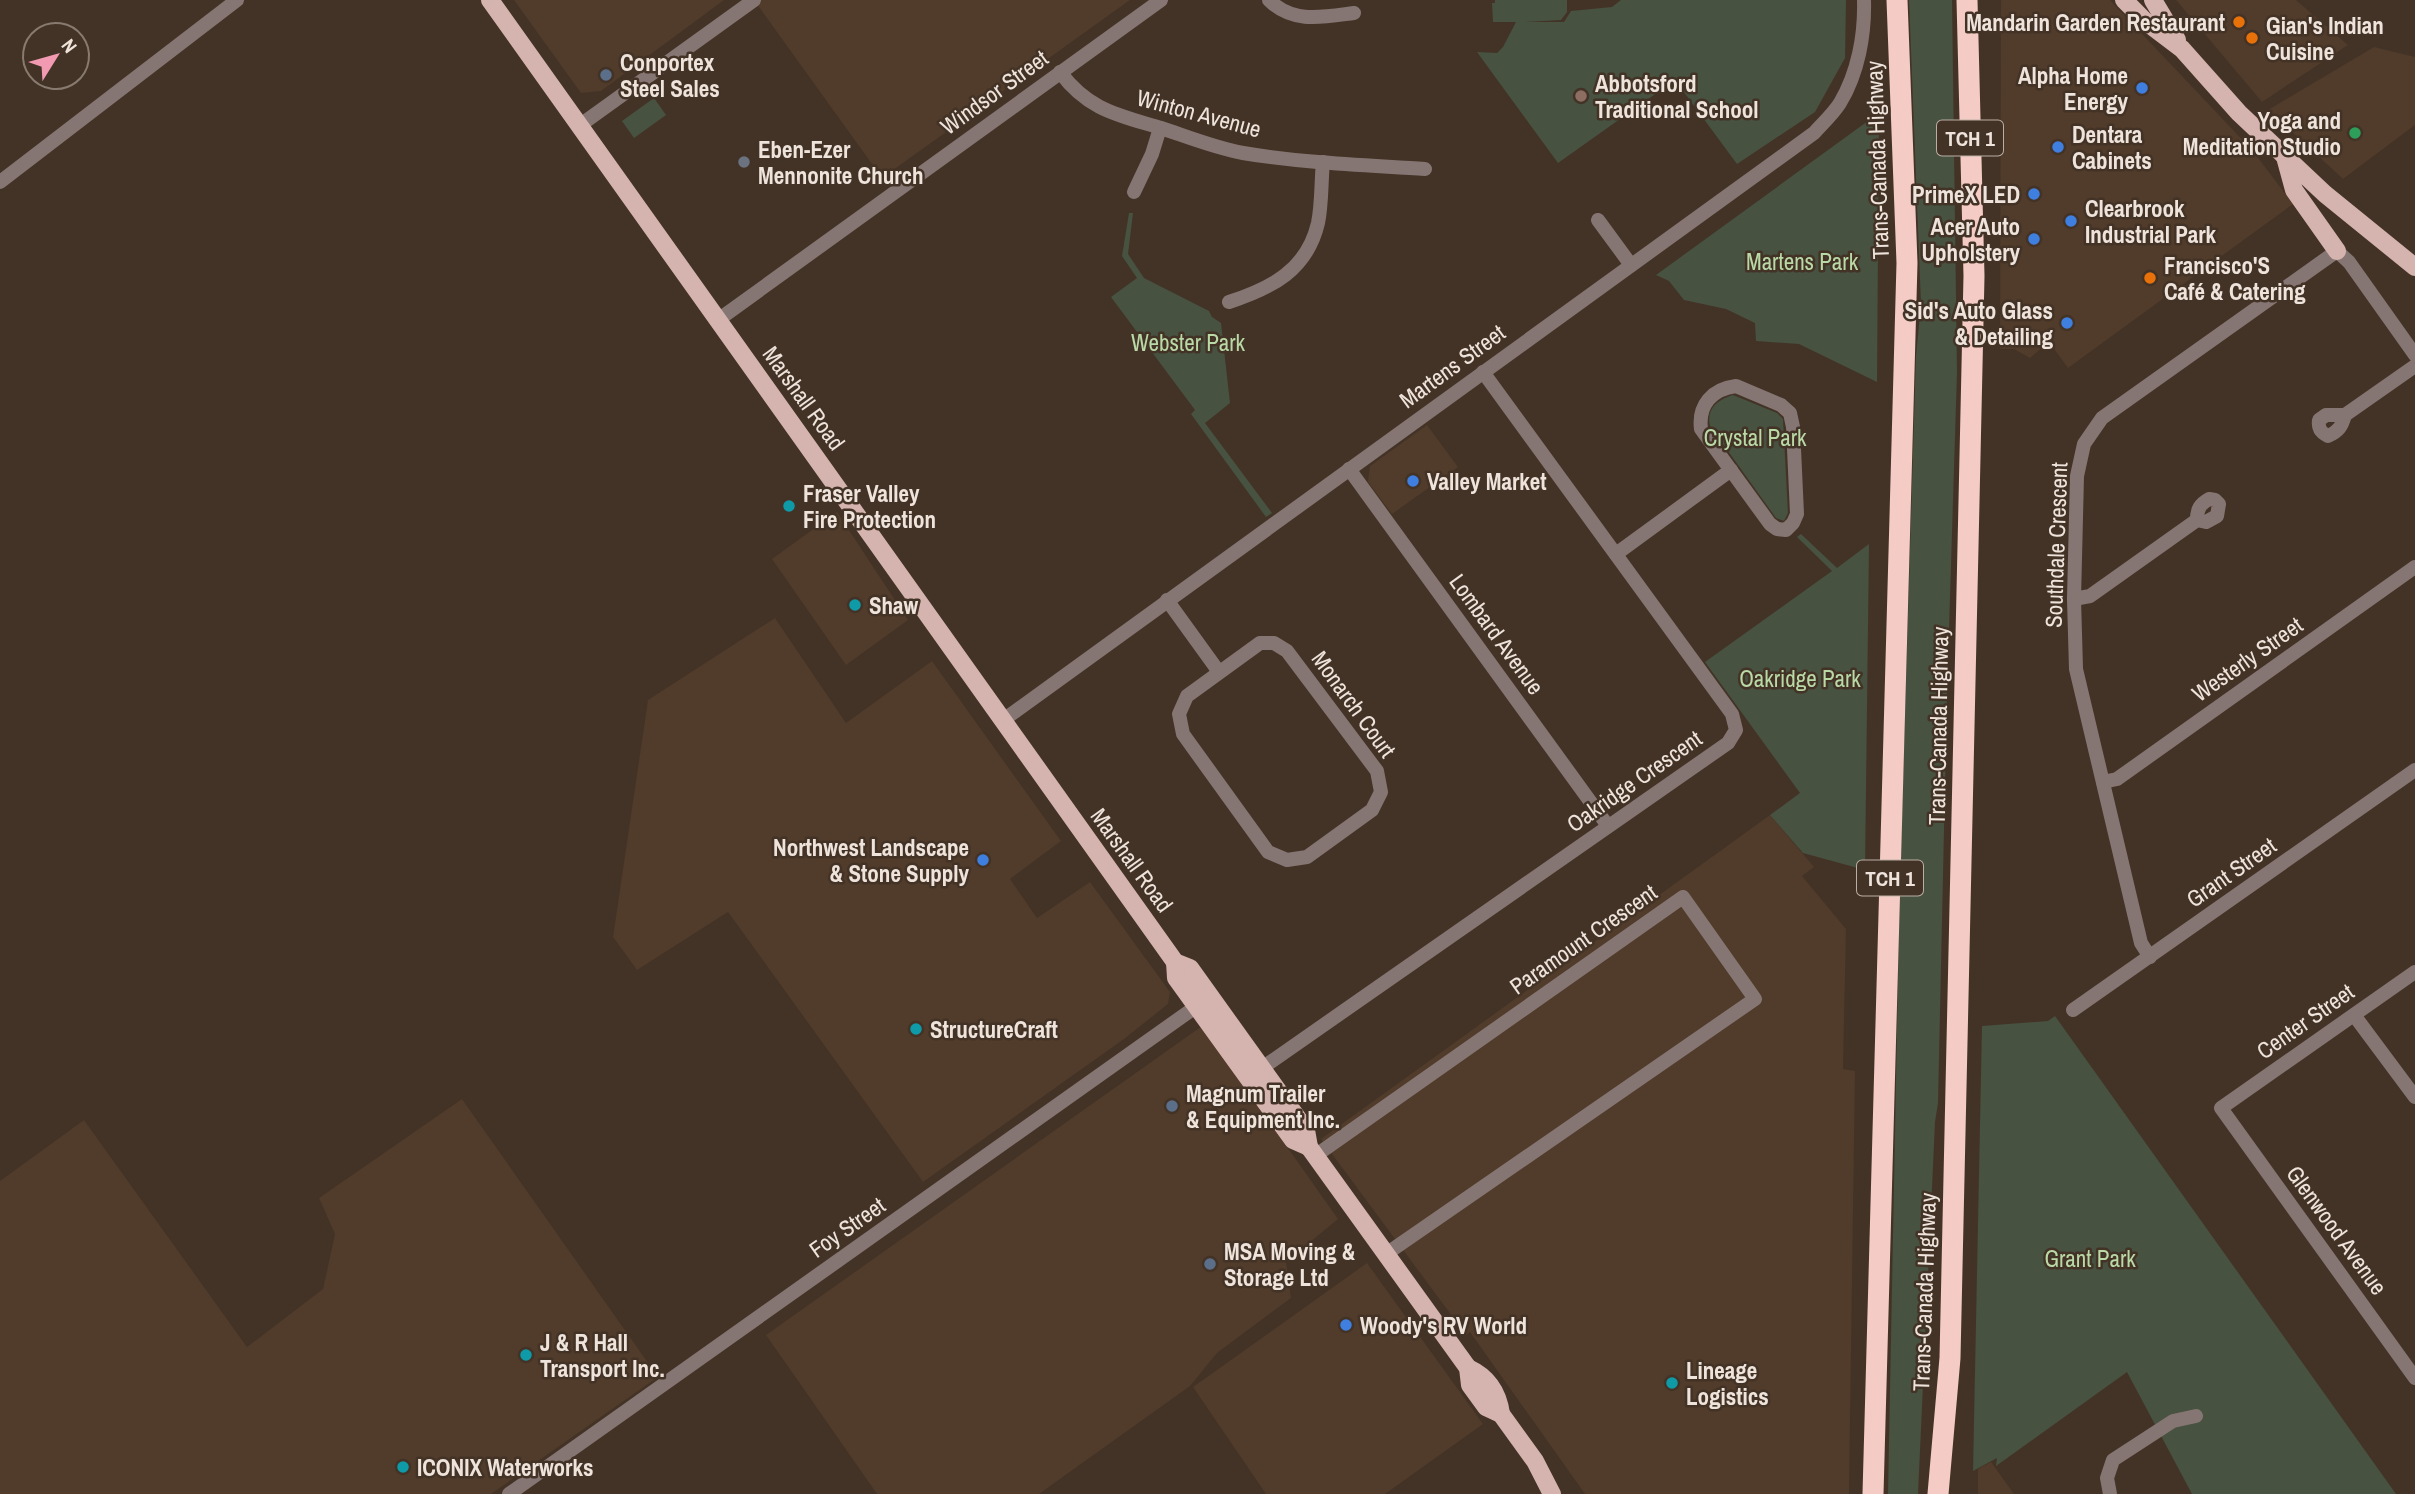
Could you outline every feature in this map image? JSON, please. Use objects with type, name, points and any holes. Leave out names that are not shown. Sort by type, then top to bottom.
[{"type":"highway","name":"Trans-Canada Highway","points":[[1873,1494],[1907,262],[1898,0]]},
{"type":"highway","name":"Trans-Canada Highway","points":[[1938,1494],[1950,1358],[1974,276],[1967,0]]},
{"type":"highway","points":[[1950,1358],[1952,1494]]},
{"type":"main road","name":"Marshall Road","points":[[490,0],[1175,962],[1190,968],[1204,1001],[1293,1140],[1312,1152]]},
{"type":"main road","points":[[2153,0],[2182,49]]},
{"type":"main road","points":[[2125,1],[2182,49],[2239,113],[2285,158],[2363,227],[2415,267]]},
{"type":"main road","points":[[2285,158],[2294,190],[2337,251]]},
{"type":"main road","name":"Marshall Road","points":[[1204,1001],[1262,1068],[1306,1130],[1312,1152],[1468,1368],[1483,1375],[1499,1398],[1501,1415],[1535,1461],[1552,1494]]},
{"type":"street","points":[[0,182],[237,0]]},
{"type":"street","points":[[579,126],[754,0]]},
{"type":"street","name":"Windsor Street","points":[[718,320],[1161,0]]},
{"type":"street","points":[[1269,0],[1281,10],[1296,16],[1311,18],[1354,13]]},
{"type":"street","name":"Martens Street","points":[[1002,721],[1814,133],[1839,104],[1855,72],[1862,38],[1864,2]]},
{"type":"street","name":"Winton Avenue","points":[[1060,72],[1080,96],[1105,111],[1243,153],[1424,169]]},
{"type":"street","points":[[1134,192],[1152,154],[1160,128]]},
{"type":"street","points":[[1229,302],[1263,291],[1297,267],[1311,244],[1318,221],[1323,162]]},
{"type":"street","points":[[1598,220],[1631,265]]},
{"type":"street","points":[[2337,251],[2349,262],[2415,355]]},
{"type":"street","name":"Southdale Crescent","points":[[2150,957],[2141,943],[2076,669],[2074,599],[2077,476],[2084,444],[2102,418],[2337,251]]},
{"type":"street","points":[[2345,415],[2415,366]]},
{"type":"street","name":"Oakridge Crescent","points":[[1262,1068],[1728,743],[1736,730],[1732,714],[1483,372]]},
{"type":"street","points":[[1736,386],[1781,405],[1790,414],[1797,514],[1793,523],[1786,530],[1777,529],[1770,524],[1731,470],[1701,429],[1699,416],[1707,399],[1725,388],[1736,386]]},
{"type":"street","name":"Lombard Avenue","points":[[1349,469],[1608,826]]},
{"type":"street","points":[[1616,554],[1731,470]]},
{"type":"street","points":[[2074,599],[2090,597],[2197,520]]},
{"type":"street","name":"Westerly Street","points":[[2103,782],[2117,779],[2415,567]]},
{"type":"street","points":[[1167,600],[1219,672]]},
{"type":"street","name":"Monarch Court","points":[[1260,643],[1274,643],[1287,651],[1377,771],[1381,792],[1372,810],[1307,857],[1287,860],[1268,852],[1183,734],[1179,715],[1187,696],[1219,672],[1260,643]]},
{"type":"street","name":"Grant Street","points":[[2073,1010],[2415,770]]},
{"type":"street","name":"Paramount Crescent","points":[[1312,1152],[1683,897],[1755,999],[1386,1254]]},
{"type":"street","name":"Center Street","points":[[2221,1108],[2415,972]]},
{"type":"street","name":"Foy Street","points":[[509,1494],[1204,1001]]},
{"type":"street","points":[[2354,1014],[2415,1097]]},
{"type":"street","name":"Glenwood Avenue","points":[[2221,1108],[2415,1378]]},
{"type":"street","points":[[2110,1494],[2107,1478],[2113,1460],[2173,1421],[2196,1416]]},
{"type":"shaded area","points":[[514,0],[724,0],[601,91],[581,93]]},
{"type":"shaded area","points":[[754,0],[1130,0],[882,178]]},
{"type":"shaded area","points":[[2001,0],[2110,0],[2253,151],[2293,204],[2068,368],[2049,342],[2030,358],[2014,349],[2000,349]]},
{"type":"shaded area","points":[[2176,0],[2296,0],[2348,45],[2262,102]]},
{"type":"shaded area","points":[[2374,47],[2415,57],[2415,125],[2343,179],[2268,110]]},
{"type":"shaded area","points":[[1427,425],[1458,467],[1392,514],[1368,482],[1370,466]]},
{"type":"shaded area","points":[[837,512],[908,620],[846,665],[772,559]]},
{"type":"shaded area","name":"StructureCraft","points":[[775,618],[846,723],[932,661],[1061,841],[1010,879],[1037,918],[1090,882],[1170,992],[1168,1004],[1124,1039],[923,1182],[728,912],[637,970],[613,937],[648,700]]},
{"type":"shaded area","points":[[1770,815],[1814,867],[1802,876],[1846,929],[1843,1069],[1855,1071],[1849,1494],[1585,1494],[1470,1332],[1466,1335],[1321,1139]]},
{"type":"shaded area","points":[[1202,1026],[1338,1219],[1286,1262],[1291,1298],[1217,1353],[1190,1386],[1039,1494],[877,1494],[766,1335]]},
{"type":"shaded area","points":[[462,1099],[658,1377],[491,1494],[0,1494],[0,1181],[84,1120],[247,1347],[323,1289],[335,1234],[319,1198]]},
{"type":"shaded area","name":"Woody's RV World","points":[[1367,1263],[1483,1424],[1385,1494],[1266,1494],[1193,1387]]},
{"type":"shaded area","points":[[1991,1462],[2014,1494],[1978,1494],[1978,1469]]},
{"type":"green space","name":"Abbotsford Traditional School","points":[[1495,0],[1567,0],[1567,12],[1561,20],[1525,22],[1564,22],[1571,11],[1612,7],[1621,0],[1846,0],[1845,58],[1815,112],[1737,164],[1675,80],[1558,163],[1477,52],[1497,53],[1516,22],[1493,22],[1492,3],[1495,3]]},
{"type":"green space","points":[[1909,0],[1952,0],[1957,372],[1938,1103],[1918,1494],[1888,1494],[1900,876],[1916,356],[1921,304]]},
{"type":"green space","points":[[654,98],[666,115],[634,138],[622,121]]},
{"type":"green space","name":"Martens Park","points":[[1879,113],[1877,382],[1799,344],[1756,341],[1755,323],[1726,309],[1684,300],[1669,281],[1656,275]]},
{"type":"green space","name":"Webster Park","points":[[1129,213],[1133,213],[1128,254],[1144,278],[1209,311],[1212,317],[1221,323],[1230,403],[1205,423],[1272,513],[1266,517],[1191,414],[1195,410],[1111,297],[1137,278],[1122,256]]},
{"type":"green space","name":"Crystal Park","points":[[1733,395],[1777,413],[1783,419],[1788,513],[1784,521],[1776,518],[1710,426],[1711,410]]},
{"type":"green space","name":"Oakridge Park","points":[[1801,534],[1837,568],[1869,544],[1865,870],[1803,853],[1770,815],[1800,793],[1705,662],[1832,571],[1797,537]]},
{"type":"green space","name":"Grant Park","points":[[2055,1016],[2396,1494],[2192,1494],[2127,1372],[1996,1466],[1997,1458],[1973,1471],[1982,1026],[2048,1021]]},
{"type":"place","name":"Mandarin Garden Restaurant","points":[[2239,22]]},
{"type":"place","name":"Gian's Indian Cuisine","points":[[2252,38]]},
{"type":"place","name":"Conportex Steel Sales","points":[[606,75]]},
{"type":"place","name":"Alpha Home Energy","points":[[2142,88]]},
{"type":"place","name":"Abbotsford Traditional School","points":[[1581,96]]},
{"type":"place","name":"Yoga and Meditation Studio","points":[[2355,133]]},
{"type":"place","name":"Dentara Cabinets","points":[[2058,147]]},
{"type":"place","name":"Eben-Ezer Mennonite Church","points":[[744,162]]},
{"type":"place","name":"PrimeX LED","points":[[2034,194]]},
{"type":"place","name":"Clearbrook Industrial Park","points":[[2071,221]]},
{"type":"place","name":"Acer Auto Upholstery","points":[[2034,239]]},
{"type":"place","name":"Francisco'S Café & Catering","points":[[2150,278]]},
{"type":"place","name":"Sid's Auto Glass & Detailing","points":[[2067,323]]},
{"type":"place","name":"Valley Market","points":[[1413,481]]},
{"type":"place","name":"Fraser Valley Fire Protection","points":[[789,506]]},
{"type":"place","name":"Shaw","points":[[855,605]]},
{"type":"place","name":"Northwest Landscape & Stone Supply","points":[[983,860]]},
{"type":"place","name":"StructureCraft","points":[[916,1029]]},
{"type":"place","name":"Magnum Trailer & Equipment Inc.","points":[[1172,1106]]},
{"type":"place","name":"MSA Moving & Storage Ltd","points":[[1210,1264]]},
{"type":"place","name":"Woody's RV World","points":[[1346,1325]]},
{"type":"place","name":"J & R Hall Transport Inc.","points":[[526,1355]]},
{"type":"place","name":"Lineage Logistics","points":[[1672,1383]]},
{"type":"place","name":"ICONIX Waterworks","points":[[403,1467]]}]
